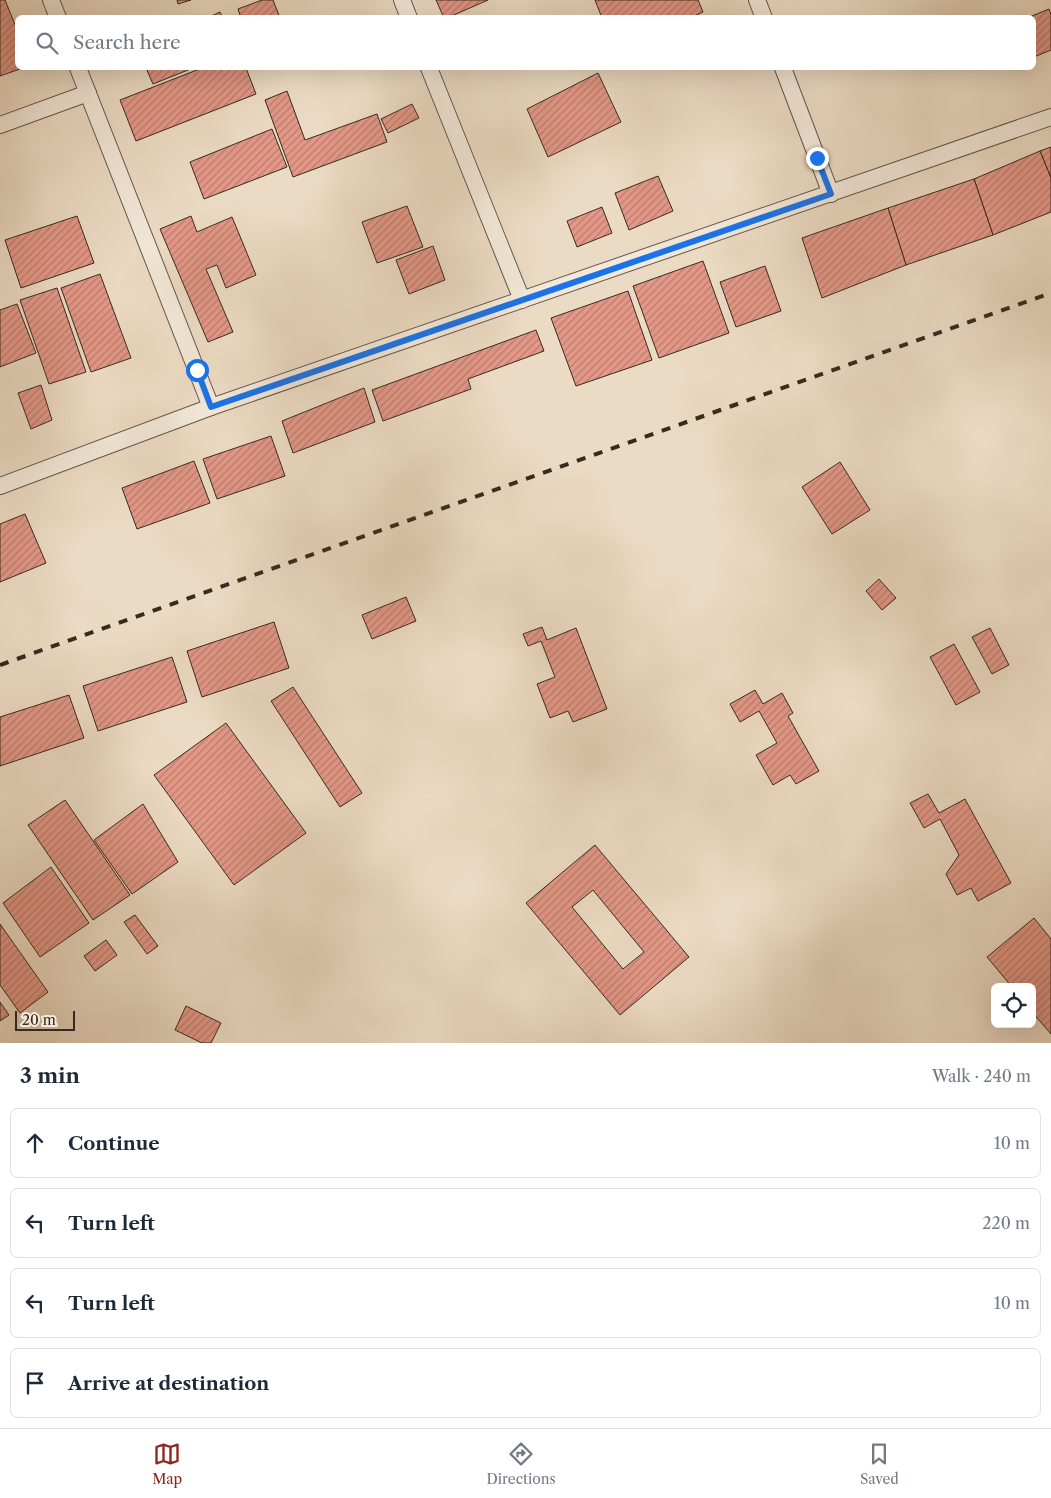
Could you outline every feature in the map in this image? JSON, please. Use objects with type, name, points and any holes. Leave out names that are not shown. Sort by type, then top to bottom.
[{"type":"street","points":[[51,0],[57,15]]},
{"type":"street","points":[[402,0],[408,15]]},
{"type":"street","points":[[757,0],[763,15]]},
{"type":"street","points":[[79,70],[211,407]]},
{"type":"street","points":[[430,70],[522,300]]},
{"type":"street","points":[[784,70],[831,194]]},
{"type":"street","points":[[0,126],[88,93]]},
{"type":"street","points":[[0,486],[211,407],[1051,117]]},
{"type":"building","points":[[0,0],[5,0],[15,25],[15,70],[17,70],[0,76]]},
{"type":"building","points":[[177,0],[191,0],[178,4]]},
{"type":"building","points":[[262,0],[273,0],[279,15],[240,15],[238,9]]},
{"type":"building","points":[[436,0],[488,0],[454,15],[443,15]]},
{"type":"building","points":[[595,0],[698,0],[703,12],[696,15],[601,15]]},
{"type":"building","points":[[1049,9],[1051,15],[1051,50],[1036,56],[1036,15],[1034,15]]},
{"type":"building","points":[[147,70],[188,70],[153,84]]},
{"type":"building","points":[[197,70],[247,70],[256,94],[136,141],[120,100]]},
{"type":"building","points":[[598,73],[621,122],[548,157],[527,109]]},
{"type":"building","points":[[287,91],[305,140],[377,114],[387,142],[293,177],[265,100]]},
{"type":"building","points":[[412,104],[419,118],[388,133],[381,119]]},
{"type":"building","points":[[272,129],[287,167],[204,199],[190,162]]},
{"type":"building","points":[[1051,147],[1051,178],[1040,151]]},
{"type":"building","points":[[1040,151],[1051,178],[1051,212],[993,235],[974,179]]},
{"type":"building","points":[[658,176],[673,211],[629,230],[615,193]]},
{"type":"building","points":[[974,179],[993,235],[906,265],[888,208]]},
{"type":"building","points":[[407,206],[423,247],[377,263],[362,222]]},
{"type":"building","points":[[602,207],[612,233],[577,247],[567,221]]},
{"type":"building","points":[[888,208],[906,265],[822,298],[802,238]]},
{"type":"building","points":[[77,216],[94,263],[21,288],[5,240]]},
{"type":"building","points":[[191,216],[197,232],[232,217],[256,275],[226,288],[217,265],[206,269],[233,332],[208,342],[160,229]]},
{"type":"building","points":[[433,246],[445,280],[409,294],[396,260]]},
{"type":"building","points":[[703,261],[729,333],[659,358],[633,286]]},
{"type":"building","points":[[765,266],[781,311],[736,327],[720,282]]},
{"type":"building","points":[[100,274],[131,358],[91,372],[61,288]]},
{"type":"building","points":[[57,288],[86,372],[49,384],[20,300]]},
{"type":"building","points":[[628,291],[652,360],[576,386],[551,318]]},
{"type":"building","points":[[17,304],[36,353],[0,367],[0,310]]},
{"type":"building","points":[[536,330],[544,351],[468,379],[471,389],[383,421],[372,390]]},
{"type":"building","points":[[41,385],[52,420],[31,429],[18,393]]},
{"type":"building","points":[[364,388],[375,422],[293,453],[282,421]]},
{"type":"building","points":[[271,436],[285,476],[217,499],[203,459]]},
{"type":"building","points":[[194,461],[210,503],[137,529],[122,488]]},
{"type":"building","points":[[840,462],[870,510],[832,534],[802,487]]},
{"type":"building","points":[[25,514],[46,563],[0,582],[0,524]]},
{"type":"building","points":[[879,579],[896,598],[882,610],[866,591]]},
{"type":"building","points":[[406,597],[416,621],[372,639],[362,615]]},
{"type":"building","points":[[274,622],[289,668],[202,697],[187,651]]},
{"type":"building","points":[[542,627],[547,640],[576,628],[607,709],[573,722],[568,711],[550,718],[537,684],[555,677],[541,641],[528,646],[523,634]]},
{"type":"building","points":[[990,628],[1009,665],[992,674],[972,637]]},
{"type":"building","points":[[954,644],[980,692],[956,705],[930,657]]},
{"type":"building","points":[[172,657],[187,702],[98,731],[83,686]]},
{"type":"building","points":[[293,687],[362,793],[340,807],[271,701]]},
{"type":"building","points":[[755,690],[763,704],[782,693],[793,713],[788,716],[819,771],[796,784],[790,775],[773,785],[756,755],[777,743],[759,711],[740,722],[730,704]]},
{"type":"building","points":[[69,695],[84,738],[0,766],[0,717]]},
{"type":"building","points":[[226,723],[306,833],[234,885],[154,775]]},
{"type":"building","points":[[928,794],[939,813],[965,799],[1011,883],[978,901],[971,888],[957,895],[946,874],[959,855],[940,819],[924,828],[910,803]]},
{"type":"building","points":[[65,800],[130,895],[93,920],[28,825]]},
{"type":"building","points":[[143,804],[178,862],[132,894],[94,840]]},
{"type":"building","points":[[595,845],[689,957],[620,1015],[526,903]],"holes":[[[593,890],[644,952],[623,969],[572,907]]]},
{"type":"building","points":[[51,867],[89,923],[40,957],[3,903]]},
{"type":"building","points":[[135,915],[158,946],[147,954],[124,922]]},
{"type":"building","points":[[1034,918],[1051,939],[1051,1034],[1036,1017],[1036,983],[1009,983],[987,957]]},
{"type":"building","points":[[0,924],[48,992],[20,1013],[0,985]]},
{"type":"building","points":[[106,940],[117,955],[95,971],[84,956]]},
{"type":"building","points":[[0,1002],[9,1015],[0,1021]]},
{"type":"building","points":[[186,1006],[221,1023],[211,1043],[202,1043],[175,1030]]},
{"type":"railway","points":[[0,665],[1051,293]]},
{"type":"route","points":[[197,370],[211,407],[831,194],[817,158]]}]
